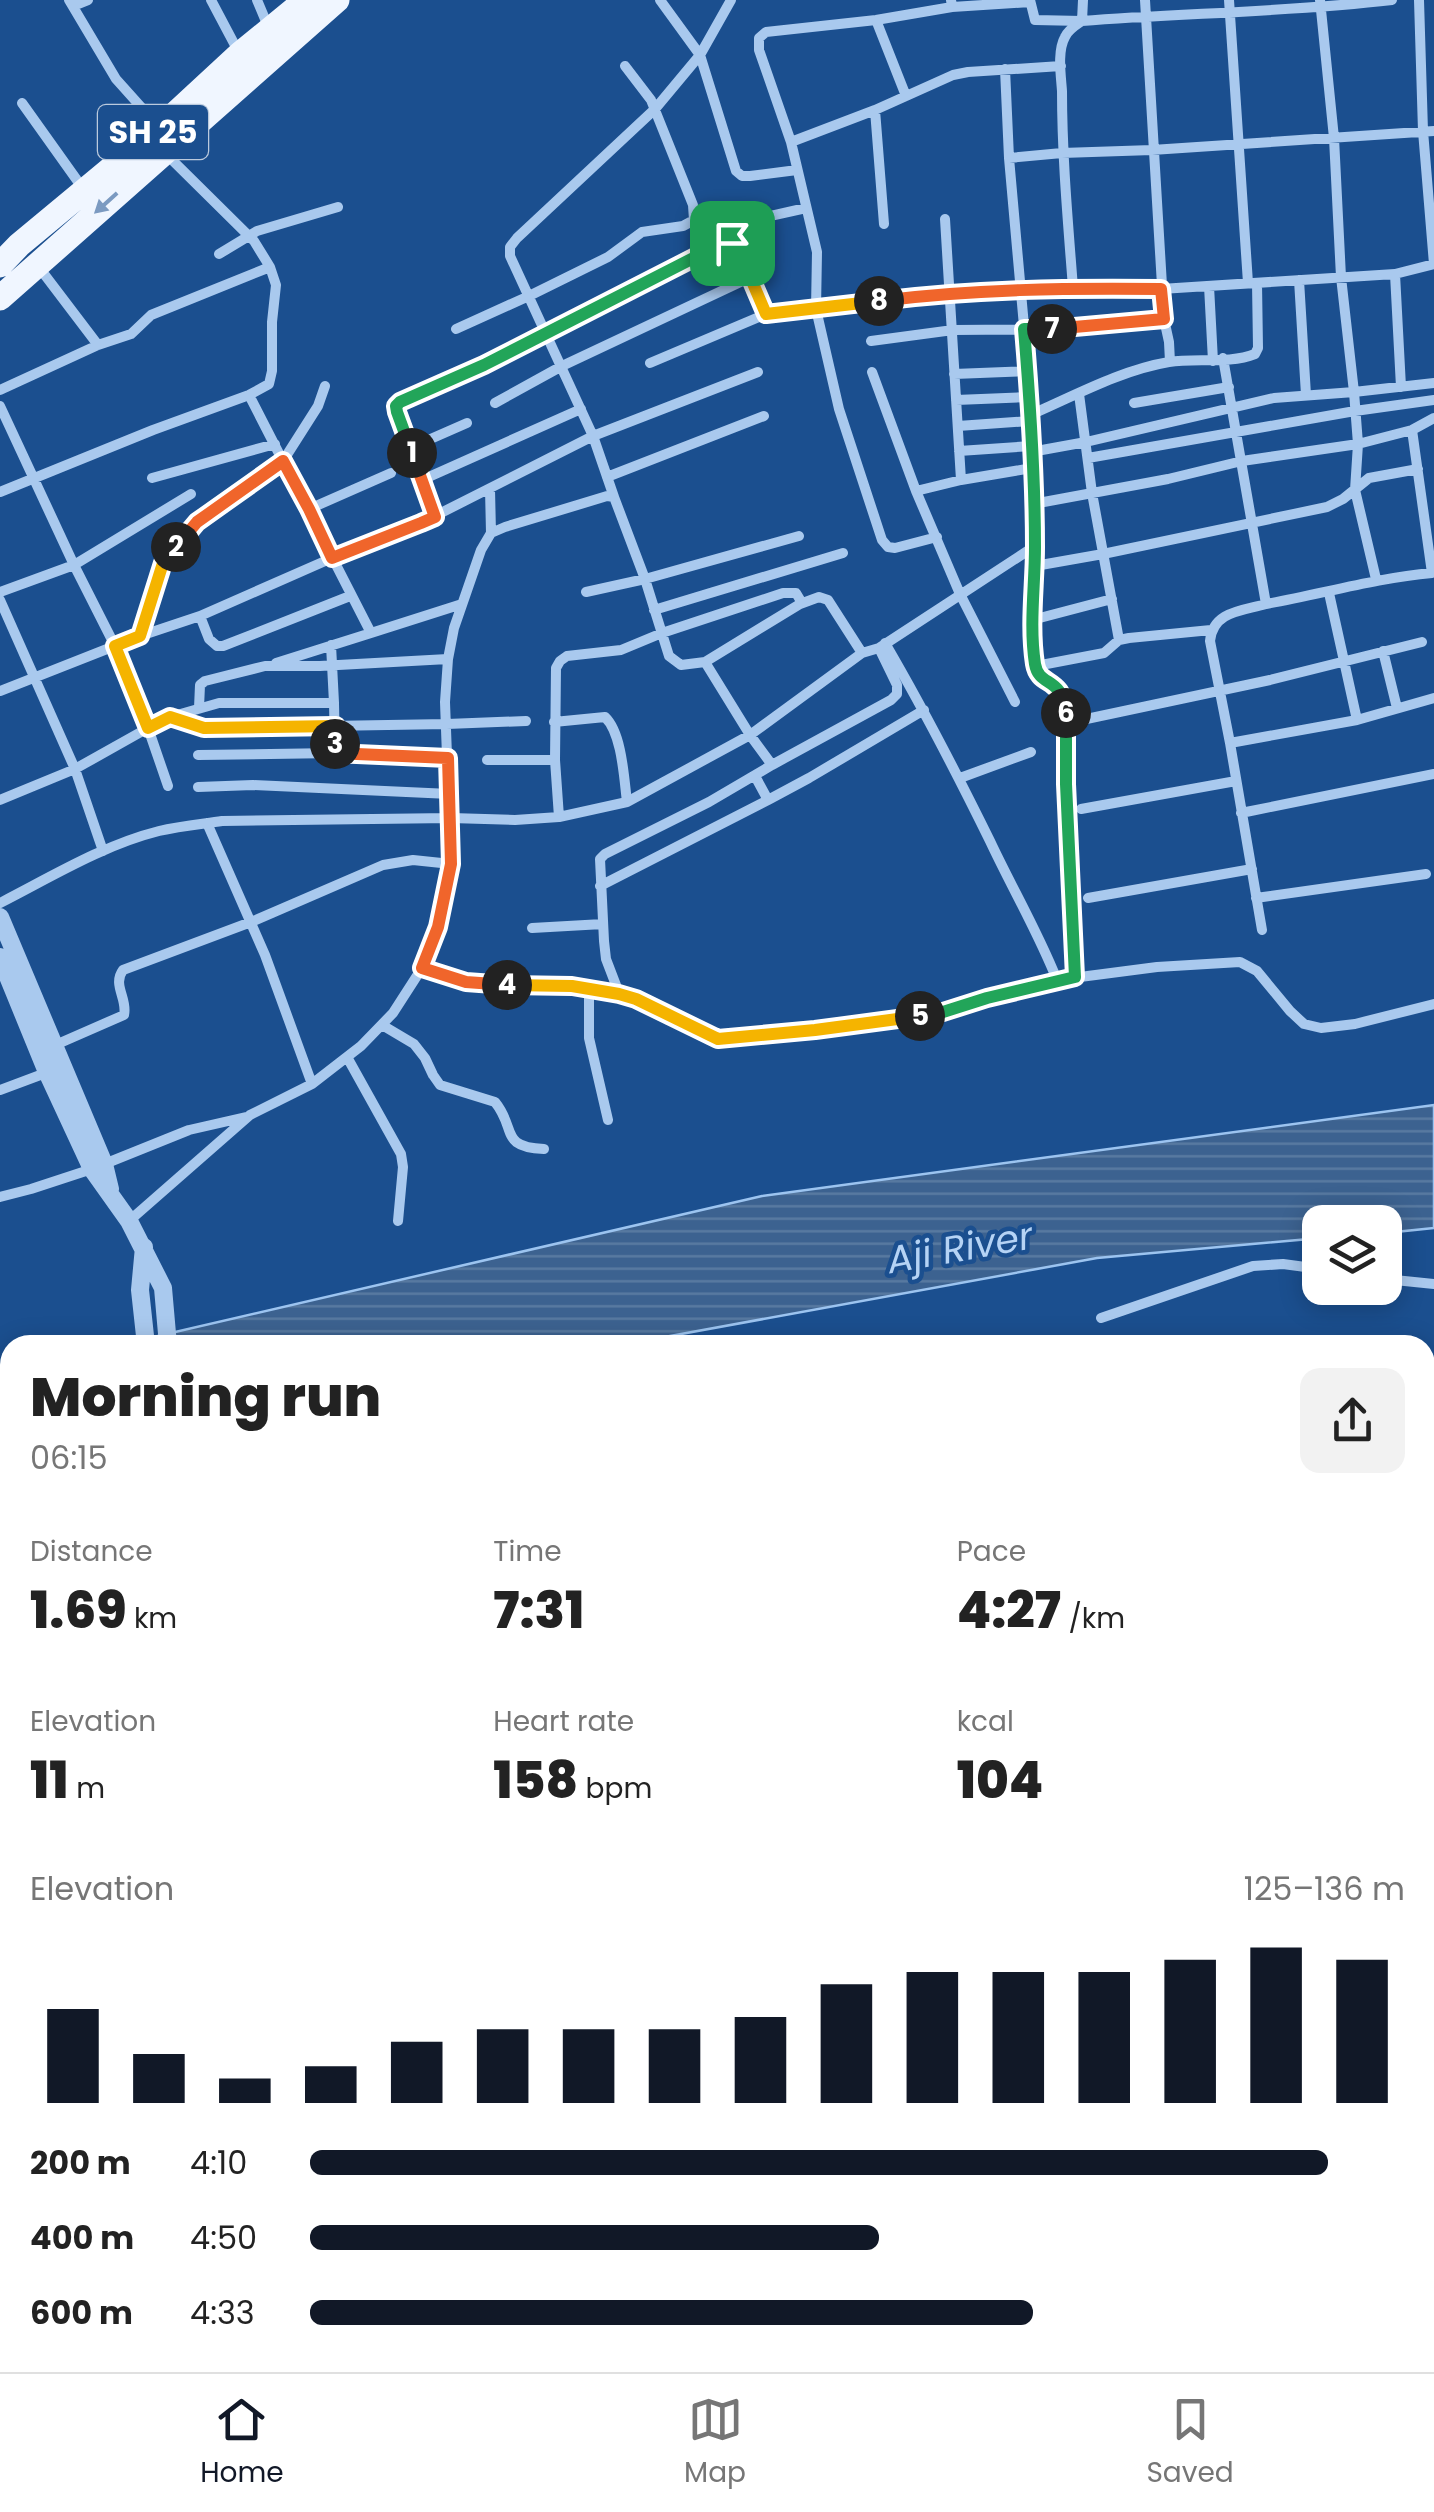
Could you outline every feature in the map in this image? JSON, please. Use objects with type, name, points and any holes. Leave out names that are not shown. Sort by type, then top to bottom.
[{"type":"main road","name":"SH 25","points":[[0,265],[84,191],[166,141],[306,0]]},
{"type":"main road","points":[[245,64],[337,0]]},
{"type":"main road","points":[[0,298],[166,141]]},
{"type":"street","points":[[0,492],[250,396],[266,388],[272,377],[276,286],[270,267],[116,79],[71,3],[88,0]]},
{"type":"street","points":[[210,0],[245,64]]},
{"type":"street","points":[[257,0],[270,32]]},
{"type":"street","points":[[660,0],[700,55],[736,170],[742,176],[797,170]]},
{"type":"street","points":[[1073,288],[1062,153],[1061,66],[1065,36],[1082,22],[1083,0]]},
{"type":"street","points":[[1145,0],[1161,289],[1170,362]]},
{"type":"street","points":[[937,537],[895,548],[888,548],[882,540],[839,410],[816,309],[817,252],[791,142],[759,50],[759,38],[766,32],[876,20],[952,3],[1030,1],[1035,20],[1082,22],[1229,6],[1392,0]]},
{"type":"street","points":[[650,363],[766,314],[918,296],[1073,288],[1161,289],[1395,274],[1434,264],[1429,131],[1418,0]]},
{"type":"street","points":[[728,2],[700,55],[655,109],[510,246],[510,256],[593,436],[674,662],[681,666],[705,662],[802,602],[819,597],[828,600],[862,653]]},
{"type":"street","points":[[1320,4],[1358,444],[1354,490],[1376,579]]},
{"type":"street","points":[[958,426],[1030,418],[1126,374],[1170,362],[1248,357],[1258,348],[1237,143],[1229,6]]},
{"type":"street","points":[[876,20],[906,96]]},
{"type":"street","points":[[456,328],[608,256],[642,232],[683,226],[694,220],[694,205],[655,109],[625,66]]},
{"type":"street","points":[[791,142],[954,74],[1061,66]]},
{"type":"street","points":[[1005,69],[1028,371],[1035,546],[1032,620],[1036,666],[1065,699],[1075,977]]},
{"type":"street","points":[[22,104],[84,191]]},
{"type":"street","points":[[875,110],[884,224]]},
{"type":"street","points":[[1009,158],[1429,131]]},
{"type":"street","points":[[220,254],[256,231],[338,208]]},
{"type":"street","points":[[713,248],[744,222],[806,208]]},
{"type":"street","points":[[944,219],[962,480]]},
{"type":"street","points":[[435,517],[397,412],[400,402],[484,365],[726,242],[737,246],[766,314]]},
{"type":"street","points":[[36,264],[98,345]]},
{"type":"street","points":[[0,390],[131,334],[151,316],[270,267]]},
{"type":"street","points":[[1395,274],[1400,387]]},
{"type":"street","points":[[495,403],[562,366],[749,278]]},
{"type":"street","points":[[1299,280],[1306,395]]},
{"type":"street","points":[[1209,286],[1218,360],[1233,407],[1266,604]]},
{"type":"street","points":[[871,341],[954,330],[1059,329],[1164,319]]},
{"type":"street","points":[[954,374],[1028,371]]},
{"type":"street","points":[[0,691],[200,616],[435,517],[593,436],[758,372]]},
{"type":"street","points":[[872,372],[960,594],[1015,702]]},
{"type":"street","points":[[959,451],[1031,449],[1086,442],[1233,407],[1306,395],[1434,383]]},
{"type":"street","points":[[140,636],[168,555],[197,522],[283,461],[318,406],[326,386]]},
{"type":"street","points":[[1134,403],[1229,387]]},
{"type":"street","points":[[1079,394],[1092,493],[1119,640]]},
{"type":"street","points":[[250,396],[371,633]]},
{"type":"street","points":[[956,400],[1029,398]]},
{"type":"street","points":[[1088,458],[1355,410],[1434,400]]},
{"type":"street","points":[[0,406],[115,646],[168,786]]},
{"type":"street","points":[[422,480],[581,409]]},
{"type":"street","points":[[607,477],[764,416]]},
{"type":"street","points":[[1034,504],[1242,461],[1358,444],[1412,430],[1434,418]]},
{"type":"street","points":[[410,448],[467,423]]},
{"type":"street","points":[[1262,930],[1211,630],[1219,619],[1266,604],[1329,593],[1376,579],[1433,573],[1412,430]]},
{"type":"street","points":[[152,478],[274,444]]},
{"type":"street","points":[[916,490],[1032,468]]},
{"type":"street","points":[[1034,566],[1327,507],[1343,500],[1369,478],[1418,470]]},
{"type":"street","points":[[309,509],[391,474]]},
{"type":"street","points":[[490,488],[491,534]]},
{"type":"street","points":[[0,592],[74,565],[191,494]]},
{"type":"street","points":[[129,1221],[250,1116],[312,1084],[361,1046],[393,1013],[422,968],[438,927],[451,864],[448,660],[481,550],[491,534],[504,527],[607,496],[614,498]]},
{"type":"street","points":[[586,592],[799,536]]},
{"type":"street","points":[[0,903],[103,851],[158,831],[207,823],[559,818],[626,802],[750,736],[862,653],[882,646],[1035,546]]},
{"type":"street","points":[[654,610],[843,553]]},
{"type":"street","points":[[559,818],[554,722],[556,668],[560,660],[621,650],[662,632],[783,593],[796,593],[802,602]]},
{"type":"street","points":[[1329,593],[1357,720]]},
{"type":"street","points":[[200,616],[209,639],[222,646],[350,596]]},
{"type":"street","points":[[0,600],[75,770],[103,851]]},
{"type":"street","points":[[1032,620],[1112,600]]},
{"type":"street","points":[[199,708],[198,690],[205,682],[462,604]]},
{"type":"street","points":[[1036,666],[1104,654],[1119,640],[1138,636],[1211,630]]},
{"type":"street","points":[[1078,721],[1422,642]]},
{"type":"street","points":[[332,645],[334,753]]},
{"type":"street","points":[[882,646],[924,710],[960,778],[1057,980]]},
{"type":"street","points":[[619,994],[606,959],[600,859],[891,700],[897,694],[897,685],[882,646]]},
{"type":"street","points":[[1383,652],[1397,708]]},
{"type":"street","points":[[266,666],[448,660]]},
{"type":"street","points":[[705,662],[772,765]]},
{"type":"street","points":[[1230,743],[1357,720],[1434,698]]},
{"type":"street","points":[[0,800],[75,770],[170,717],[199,708],[220,703],[334,702]]},
{"type":"street","points":[[600,886],[768,800],[924,710]]},
{"type":"street","points":[[554,722],[595,716],[612,722],[622,760],[626,802]]},
{"type":"street","points":[[170,717],[204,728],[526,720]]},
{"type":"street","points":[[960,778],[1031,752]]},
{"type":"street","points":[[198,755],[334,753],[448,758]]},
{"type":"street","points":[[487,760],[555,760]]},
{"type":"street","points":[[1241,813],[1434,774]]},
{"type":"street","points":[[755,776],[768,800]]},
{"type":"street","points":[[1080,810],[1236,781]]},
{"type":"street","points":[[198,787],[253,785],[450,794]]},
{"type":"street","points":[[207,823],[251,922],[312,1084]]},
{"type":"street","points":[[53,1046],[124,1015],[126,1006],[118,983],[122,970],[251,922],[383,866],[413,860],[451,864]]},
{"type":"street","points":[[1088,898],[1252,869]]},
{"type":"street","points":[[1256,898],[1426,874]]},
{"type":"street","points":[[0,917],[53,1046],[54,1070]]},
{"type":"street","points":[[532,928],[603,924]]},
{"type":"street","points":[[0,957],[8,1000],[54,1070],[98,1166],[110,1181],[110,1192],[144,1247],[163,1288],[167,1335]]},
{"type":"street","points":[[422,968],[480,984],[572,986],[619,994],[709,1036],[728,1039],[943,1012],[1075,977],[1240,962],[1257,971],[1304,1024],[1321,1028],[1355,1024],[1434,1004]]},
{"type":"street","points":[[589,990],[589,1038],[608,1120]]},
{"type":"street","points":[[382,1024],[414,1044],[440,1085],[495,1102],[515,1142],[522,1148],[544,1149]]},
{"type":"street","points":[[347,1057],[401,1154],[398,1221]]},
{"type":"street","points":[[0,1090],[54,1070]]},
{"type":"street","points":[[0,1196],[98,1166],[189,1130],[250,1116]]},
{"type":"street","points":[[144,1247],[140,1290],[145,1335]]},
{"type":"street","points":[[1101,1318],[1252,1266],[1302,1266]]},
{"type":"street","points":[[1402,1281],[1434,1284]]},
{"type":"water","name":"Aji River","points":[[1434,1105],[1434,1228],[1402,1231],[1402,1205],[1302,1205],[1302,1240],[1097,1258],[676,1335],[162,1335],[762,1196]]},
{"type":"route","points":[[732,243],[737,246],[766,314],[918,296],[1073,288],[1161,289],[1164,319],[1024,329],[1035,546],[1032,620],[1038,674],[1056,685],[1065,699],[1075,977],[943,1012],[728,1039],[709,1036],[619,994],[572,986],[466,982],[422,968],[438,927],[451,864],[448,758],[334,753],[336,726],[204,728],[170,717],[148,728],[115,646],[140,636],[163,563],[197,522],[283,461],[332,558],[435,517],[397,412],[400,402],[484,365],[713,248],[732,243]]}]
